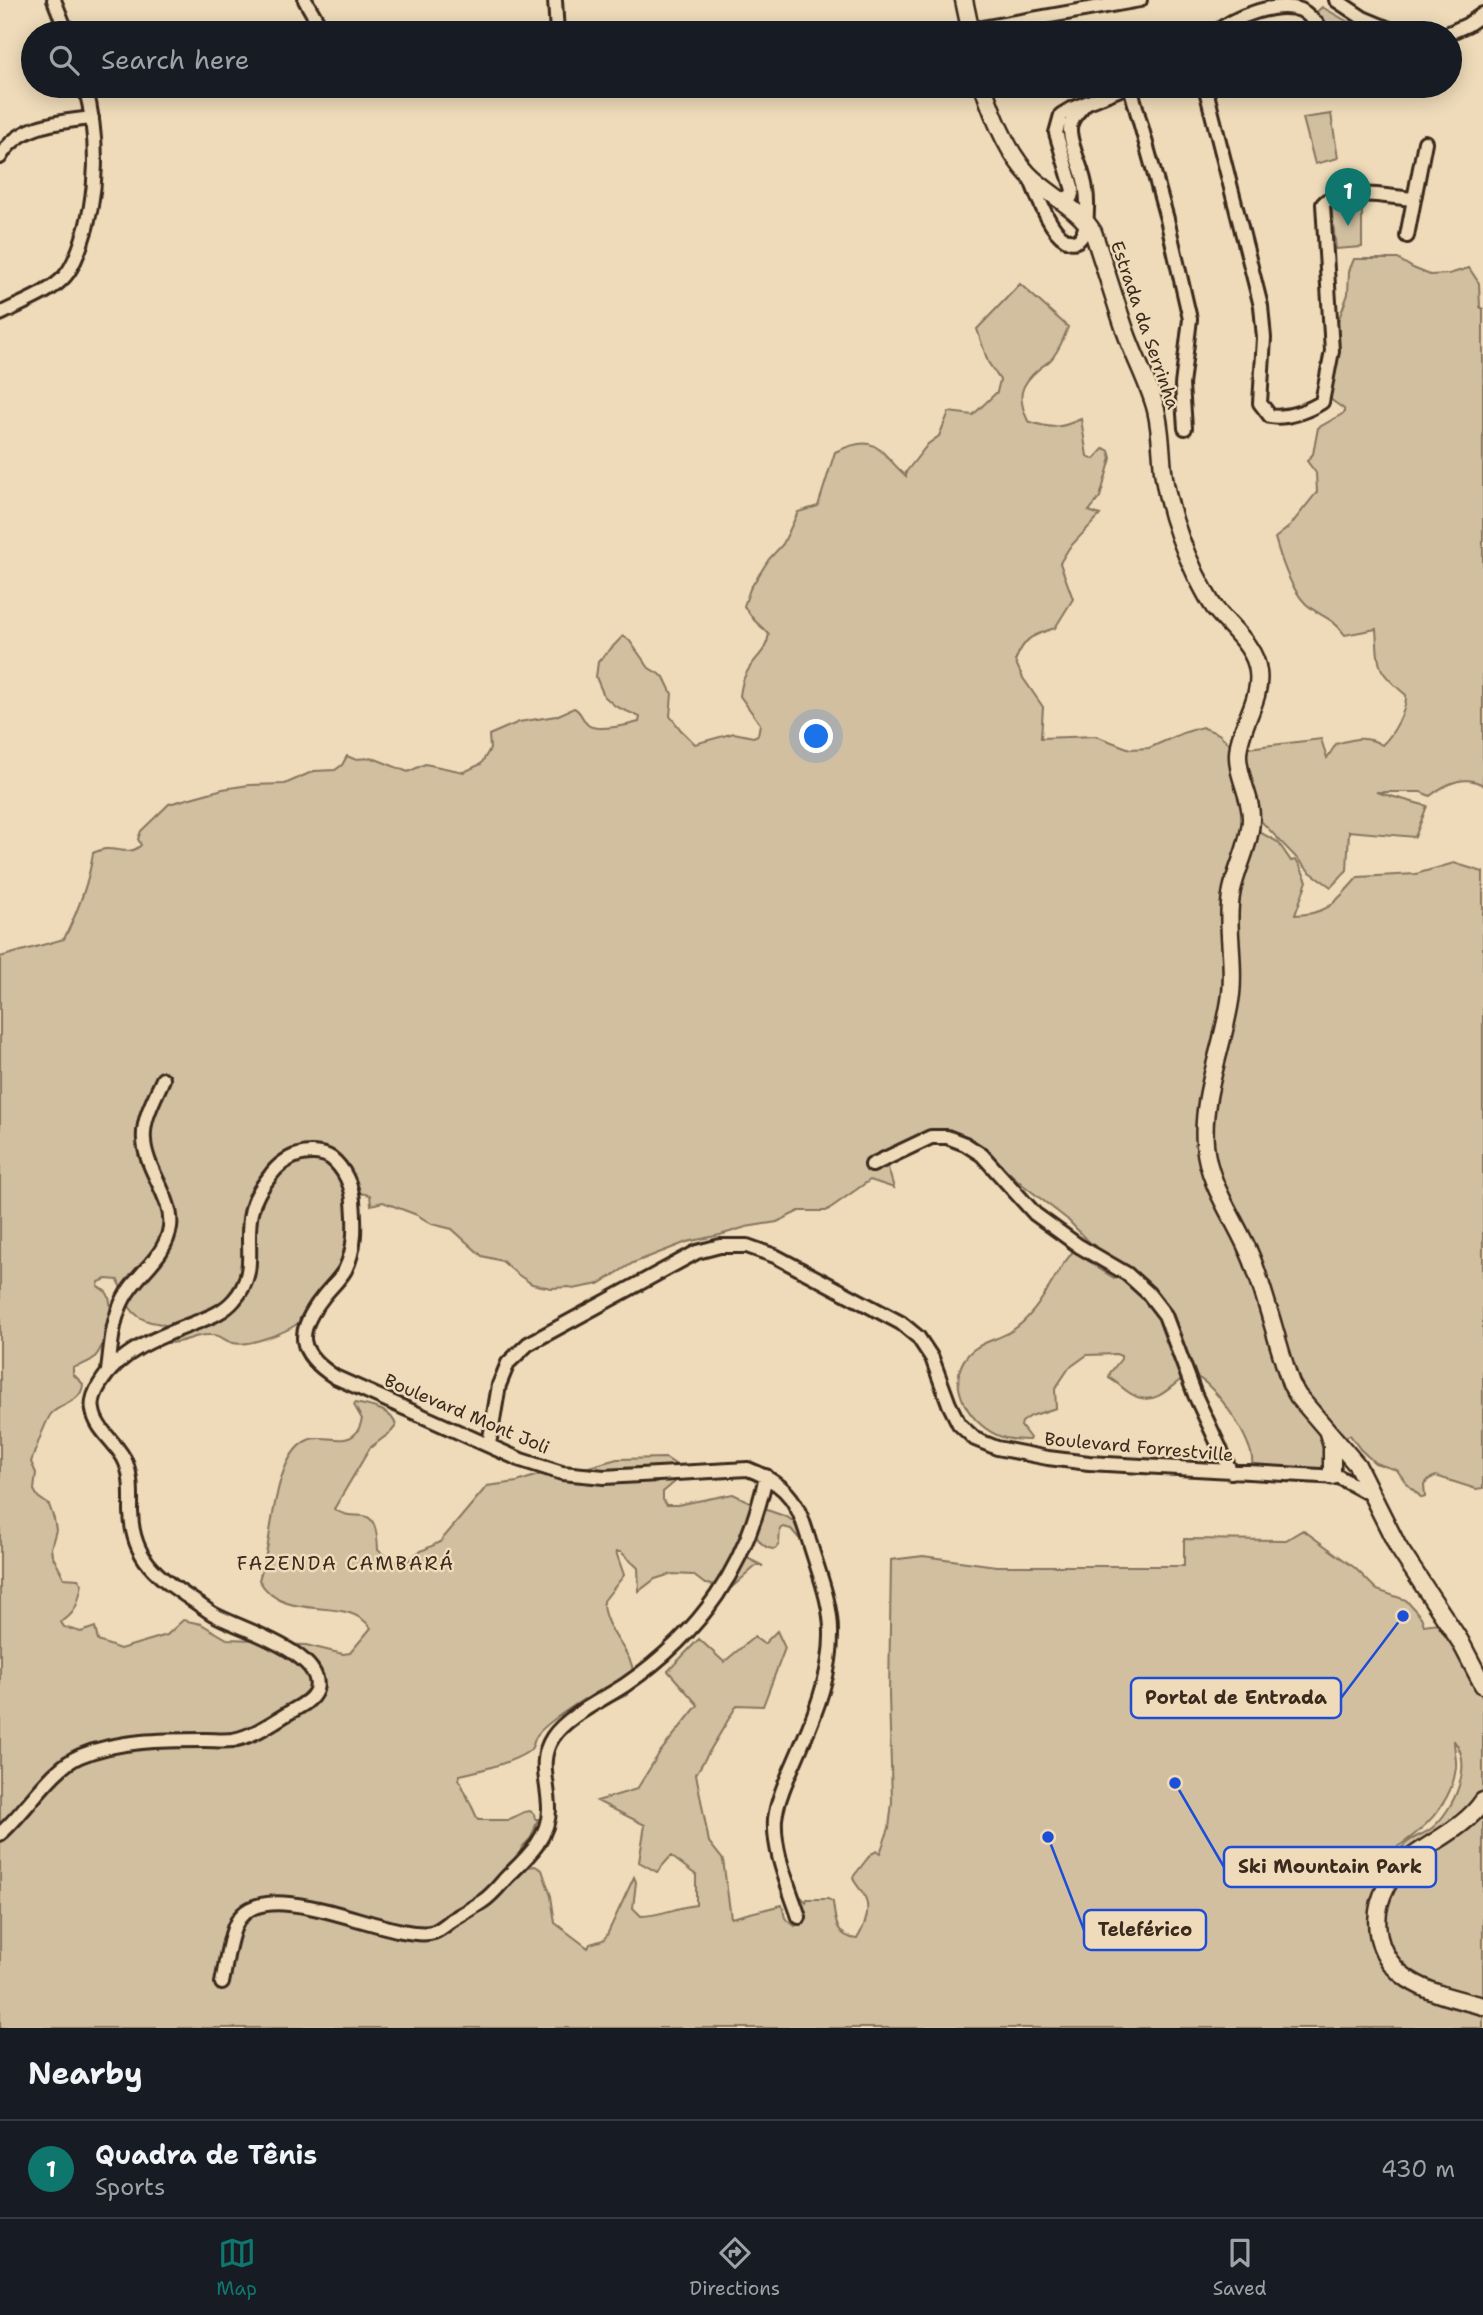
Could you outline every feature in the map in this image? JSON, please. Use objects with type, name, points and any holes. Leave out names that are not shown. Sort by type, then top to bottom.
[{"type":"street","points":[[54,0],[62,21]]},
{"type":"street","points":[[305,0],[317,21]]},
{"type":"street","points":[[555,0],[556,21]]},
{"type":"street","points":[[964,0],[968,21]]},
{"type":"street","points":[[1028,21],[1140,0]]},
{"type":"street","points":[[1336,0],[1370,21]]},
{"type":"street","points":[[1232,21],[1288,5],[1304,12],[1313,21]]},
{"type":"street","points":[[1462,27],[1483,13]]},
{"type":"street","points":[[0,314],[54,286],[72,266],[87,227],[96,172],[88,98]]},
{"type":"street","name":"Estrada da Serrinha","points":[[988,98],[1012,150],[1028,173],[1086,220],[1093,232],[1126,331],[1156,408],[1163,474],[1172,517],[1184,549],[1212,604],[1246,645],[1255,659],[1258,671],[1258,687],[1238,752],[1251,820],[1232,890],[1231,992],[1207,1098],[1204,1143],[1211,1175],[1253,1262],[1291,1384],[1298,1396],[1357,1465],[1408,1565],[1460,1641],[1483,1685]]},
{"type":"street","points":[[1062,199],[1071,197],[1073,190],[1056,133],[1061,116],[1100,98]]},
{"type":"street","points":[[1132,98],[1167,219],[1189,319],[1182,384],[1185,428]]},
{"type":"street","points":[[1208,98],[1261,306],[1264,338],[1260,403],[1269,416],[1280,418],[1315,407],[1322,402],[1332,351],[1323,204],[1326,200],[1343,194],[1413,199]]},
{"type":"street","points":[[1028,173],[1047,216],[1065,239],[1080,239],[1084,234],[1086,220],[1086,191],[1070,132],[1071,122],[1085,104]]},
{"type":"street","points":[[0,157],[12,141],[27,132],[50,123],[92,118]]},
{"type":"street","points":[[1407,236],[1425,142]]},
{"type":"street","points":[[0,1834],[15,1821],[57,1772],[78,1757],[105,1748],[143,1742],[233,1740],[260,1730],[309,1701],[316,1690],[316,1679],[309,1665],[298,1655],[215,1615],[161,1579],[146,1563],[135,1544],[127,1465],[119,1449],[96,1421],[92,1407],[94,1393],[108,1371],[114,1322],[124,1297],[168,1241],[171,1222],[167,1205],[147,1160],[143,1139],[146,1119],[163,1079]]},
{"type":"street","points":[[872,1165],[932,1137],[947,1137],[965,1144],[982,1156],[1035,1214],[1079,1246],[1127,1274],[1148,1293],[1165,1315],[1195,1395],[1231,1472]]},
{"type":"street","name":"Boulevard Mont Joli","points":[[108,1371],[133,1350],[165,1334],[216,1315],[233,1301],[244,1286],[250,1270],[250,1216],[256,1195],[274,1170],[294,1156],[313,1152],[329,1157],[343,1171],[352,1193],[355,1223],[352,1253],[343,1273],[307,1320],[303,1336],[307,1351],[317,1365],[335,1377],[521,1460],[562,1472],[604,1476],[747,1469],[766,1476]]},
{"type":"street","name":"Boulevard Forrestville","points":[[489,1444],[499,1385],[508,1363],[528,1344],[697,1252],[720,1246],[747,1246],[775,1256],[901,1322],[918,1337],[932,1358],[948,1404],[959,1424],[975,1439],[997,1448],[1048,1458],[1231,1472],[1336,1476]]},
{"type":"street","points":[[1328,1431],[1336,1476]]},
{"type":"street","points":[[1336,1476],[1349,1472],[1357,1465]]},
{"type":"street","points":[[222,1983],[235,1924],[247,1910],[264,1904],[288,1904],[320,1909],[416,1933],[434,1932],[485,1899],[535,1849],[547,1828],[550,1810],[544,1765],[546,1750],[554,1735],[567,1723],[664,1656],[692,1629],[745,1547],[759,1509],[766,1476],[784,1489],[797,1507],[828,1602],[832,1634],[828,1667],[819,1698],[785,1784],[775,1818],[777,1843],[799,1917]]},
{"type":"street","points":[[1336,1476],[1370,1494]]},
{"type":"street","points":[[1483,1801],[1478,1809],[1461,1823],[1408,1860],[1397,1871],[1383,1890],[1377,1908],[1376,1925],[1381,1944],[1391,1962],[1405,1977],[1426,1989],[1483,2006]]},
{"type":"shaded area","points":[[1322,7],[1347,21],[1317,21],[1312,16]]},
{"type":"shaded area","points":[[1331,114],[1338,158],[1315,164],[1303,118]]},
{"type":"shaded area","points":[[1362,200],[1362,247],[1336,249],[1331,205]]},
{"type":"shaded area","points":[[1354,259],[1398,259],[1430,275],[1449,274],[1469,268],[1479,283],[1480,307],[1483,309],[1483,785],[1462,780],[1430,796],[1421,792],[1376,792],[1427,806],[1415,837],[1349,831],[1347,870],[1331,887],[1310,872],[1259,819],[1245,768],[1248,748],[1321,739],[1327,758],[1336,744],[1348,741],[1365,739],[1382,745],[1399,722],[1406,701],[1406,695],[1380,667],[1376,629],[1345,635],[1335,624],[1306,604],[1291,582],[1275,538],[1289,527],[1317,492],[1316,473],[1307,461],[1313,454],[1318,428],[1344,413],[1344,409],[1330,399],[1320,384],[1348,294],[1349,271]]},
{"type":"shaded area","points":[[1020,284],[1068,327],[1052,359],[1033,374],[1024,386],[1021,398],[1024,413],[1028,421],[1049,427],[1067,425],[1081,419],[1087,456],[1094,459],[1104,448],[1109,451],[1111,458],[1100,497],[1089,511],[1100,515],[1069,548],[1060,563],[1073,599],[1055,628],[1030,638],[1015,661],[1043,707],[1041,738],[1096,736],[1130,749],[1149,748],[1202,727],[1219,734],[1234,748],[1255,824],[1261,833],[1278,842],[1291,861],[1295,860],[1299,864],[1307,881],[1295,915],[1325,909],[1358,877],[1416,874],[1454,863],[1483,872],[1483,1488],[1476,1489],[1436,1476],[1424,1485],[1425,1497],[1422,1498],[1397,1470],[1375,1463],[1350,1435],[1331,1441],[1325,1477],[1261,1470],[1252,1464],[1247,1443],[1232,1415],[1202,1380],[1188,1376],[1157,1397],[1136,1397],[1109,1378],[1121,1359],[1121,1356],[1116,1354],[1087,1355],[1069,1368],[1055,1389],[1056,1408],[1031,1416],[1022,1422],[1021,1426],[1029,1440],[1008,1439],[991,1432],[971,1414],[960,1391],[958,1379],[967,1356],[981,1345],[1010,1332],[1026,1319],[1039,1304],[1075,1247],[1098,1268],[1114,1278],[1116,1276],[1109,1266],[1121,1263],[1094,1247],[1067,1219],[989,1154],[971,1144],[929,1141],[896,1157],[888,1168],[894,1188],[870,1180],[826,1211],[799,1211],[777,1222],[687,1242],[633,1263],[599,1284],[573,1289],[532,1284],[502,1261],[482,1256],[452,1229],[432,1224],[383,1202],[371,1205],[370,1195],[360,1193],[350,1232],[351,1273],[316,1294],[297,1324],[270,1337],[240,1344],[216,1335],[208,1335],[167,1343],[167,1326],[144,1320],[133,1312],[118,1280],[106,1279],[99,1282],[98,1286],[106,1292],[110,1308],[105,1337],[94,1358],[73,1368],[73,1374],[83,1384],[82,1390],[75,1399],[51,1414],[31,1462],[36,1473],[34,1490],[38,1497],[49,1505],[54,1519],[56,1530],[52,1555],[64,1578],[78,1579],[82,1584],[74,1611],[61,1622],[64,1627],[81,1632],[95,1627],[98,1641],[120,1649],[167,1635],[183,1620],[201,1624],[227,1639],[306,1645],[343,1654],[350,1653],[371,1628],[360,1618],[347,1612],[284,1602],[270,1594],[259,1580],[278,1489],[289,1459],[298,1447],[308,1440],[345,1439],[355,1434],[362,1419],[355,1403],[385,1412],[394,1420],[396,1426],[370,1448],[334,1509],[370,1518],[377,1534],[378,1550],[400,1564],[440,1542],[487,1486],[517,1482],[562,1467],[578,1470],[617,1459],[666,1458],[675,1464],[678,1472],[676,1481],[663,1492],[663,1500],[667,1505],[733,1494],[787,1517],[794,1522],[803,1543],[791,1529],[783,1527],[780,1529],[779,1544],[775,1549],[771,1549],[761,1543],[752,1529],[742,1545],[749,1559],[763,1566],[756,1566],[731,1588],[729,1585],[705,1584],[693,1575],[671,1574],[655,1579],[639,1591],[638,1568],[621,1552],[616,1552],[624,1575],[603,1602],[608,1623],[633,1670],[633,1679],[627,1695],[610,1703],[584,1699],[544,1728],[529,1751],[486,1769],[460,1775],[459,1779],[478,1820],[508,1820],[530,1811],[535,1819],[538,1819],[531,1838],[522,1847],[515,1865],[521,1868],[535,1866],[542,1870],[551,1896],[555,1923],[588,1948],[590,1944],[603,1940],[607,1935],[634,1877],[636,1882],[633,1908],[641,1916],[696,1905],[696,1875],[671,1856],[657,1872],[639,1862],[645,1825],[597,1801],[637,1789],[660,1752],[698,1705],[668,1671],[699,1639],[724,1662],[754,1637],[764,1644],[777,1631],[785,1648],[763,1706],[737,1705],[696,1774],[709,1842],[723,1860],[731,1918],[782,1905],[785,1918],[795,1926],[802,1916],[800,1896],[806,1902],[807,1899],[828,1899],[833,1902],[836,1921],[841,1931],[850,1938],[857,1939],[865,1923],[867,1905],[853,1877],[871,1854],[877,1851],[880,1853],[889,1828],[892,1802],[889,1695],[891,1560],[923,1556],[996,1566],[1184,1566],[1184,1539],[1286,1540],[1303,1530],[1355,1568],[1377,1590],[1406,1600],[1421,1617],[1424,1625],[1438,1623],[1452,1637],[1483,1698],[1483,2028],[0,2028],[0,957],[64,939],[82,897],[93,853],[105,849],[128,851],[137,848],[141,845],[138,839],[141,831],[169,804],[223,789],[285,784],[314,771],[335,770],[347,756],[354,759],[373,758],[408,772],[425,764],[464,772],[481,764],[490,749],[489,735],[519,722],[556,716],[574,708],[592,727],[613,727],[639,722],[640,717],[615,706],[604,696],[596,677],[598,662],[623,636],[629,640],[649,668],[664,677],[672,694],[670,716],[695,744],[734,733],[753,737],[758,735],[760,724],[740,696],[745,676],[763,651],[769,634],[744,606],[750,589],[769,559],[783,544],[798,512],[818,506],[835,452],[849,446],[869,444],[882,452],[906,476],[906,472],[928,444],[939,436],[949,412],[973,415],[997,392],[1000,380],[988,362],[977,329]],"holes":[[[1454,1741],[1460,1751],[1462,1774],[1448,1810],[1432,1828],[1411,1840],[1388,1860],[1392,1865],[1379,1891],[1376,1890],[1374,1876],[1379,1864],[1376,1859],[1403,1844],[1438,1811],[1453,1783],[1456,1765]]]},
{"type":"place","name":"Quadra de Tênis","points":[[1348,226]]},
{"type":"place","name":"Portal de Entrada","points":[[1403,1616]]},
{"type":"place","name":"Ski Mountain Park","points":[[1175,1783]]},
{"type":"place","name":"Teleférico","points":[[1048,1837]]},
{"type":"district","name":"FAZENDA CAMBARÁ","points":[[346,1563]]}]
